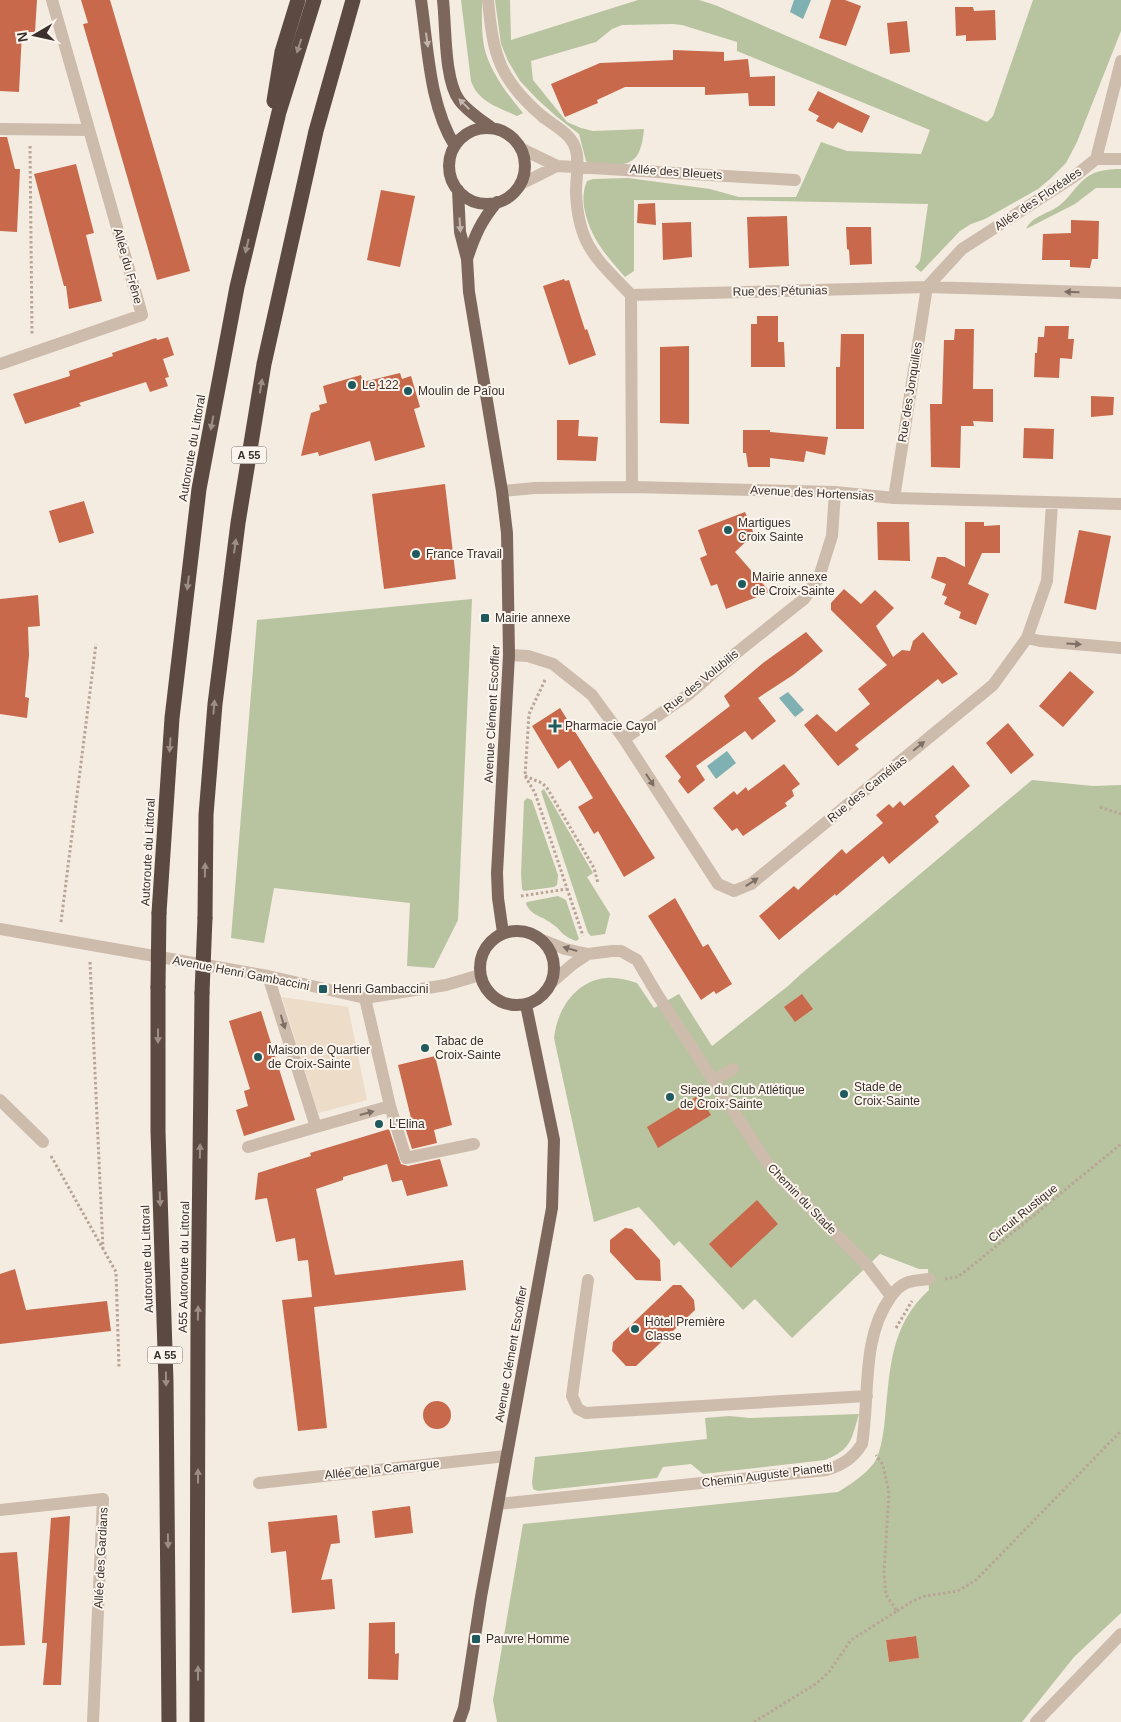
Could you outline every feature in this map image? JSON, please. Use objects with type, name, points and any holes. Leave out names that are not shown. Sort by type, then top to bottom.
[{"type":"highway","points":[[258,199],[282,52],[298,0]]},
{"type":"highway","name":"Autoroute du Littoral","points":[[169,1722],[166,1382],[158,1131],[158,987],[159,913],[172,718],[199,489],[237,287],[279,112],[314,0]]},
{"type":"highway","name":"A55 Autoroute du Littoral","points":[[197,1722],[198,1319],[202,993],[206,814],[214,704],[244,485],[264,364],[316,130],[353,0]]},
{"type":"main road","points":[[421,0],[438,108],[446,133],[455,146]]},
{"type":"main road","points":[[443,0],[449,72],[452,85],[460,100],[492,128]]},
{"type":"main road","points":[[492,128],[504,131],[514,139],[522,149],[525,161],[520,184],[507,198],[486,204],[466,197],[458,190],[452,180],[449,168],[450,157],[461,138],[469,132],[492,128]]},
{"type":"main road","name":"Avenue Clément Escoffier","points":[[458,190],[460,232],[467,258],[469,292],[502,491],[506,533],[509,655],[497,873],[503,933]]},
{"type":"main road","name":"Avenue Clément Escoffier","points":[[467,258],[475,233],[497,202]]},
{"type":"main road","points":[[516,931],[529,933],[540,939],[549,949],[554,966],[551,984],[545,993],[526,1005],[514,1006],[491,996],[484,986],[480,975],[480,962],[484,950],[492,940],[503,933],[516,931]]},
{"type":"main road","name":"Avenue Clément Escoffier","points":[[459,1722],[464,1708],[481,1597],[552,1208],[554,1140],[526,1005]]},
{"type":"main road","name":"Avenue Clément Escoffier","points":[[464,1708],[468,1722]]},
{"type":"street","name":"Allée du Frêne","points":[[0,364],[142,315],[52,0]]},
{"type":"street","points":[[488,0],[494,47],[503,71],[516,92],[570,138],[576,148],[577,214],[583,237],[595,257],[631,295],[632,487]]},
{"type":"street","points":[[1121,61],[1096,159],[1121,159]]},
{"type":"street","points":[[0,129],[89,130]]},
{"type":"street","name":"Allée des Bleuets","points":[[522,149],[557,166],[795,180]]},
{"type":"street","name":"Allée des Floréales","points":[[926,287],[962,249],[1075,176],[1096,159]]},
{"type":"street","name":"Allée des Bleuets","points":[[520,184],[557,166]]},
{"type":"street","name":"Rue des Pétunias","points":[[631,295],[926,287],[1121,293]]},
{"type":"street","name":"Rue des Jonquilles","points":[[894,498],[926,287]]},
{"type":"street","name":"Avenue des Hortensias","points":[[502,491],[535,488],[632,487],[835,492],[894,498],[1121,504]]},
{"type":"street","name":"Rue des Volubilis","points":[[624,739],[689,694],[735,654],[804,599],[819,577],[832,536],[835,492]]},
{"type":"street","name":"Rue des Camélias","points":[[624,739],[718,884],[734,891],[751,884],[993,685],[1027,638],[1047,581],[1052,503]]},
{"type":"street","points":[[1027,638],[1040,642],[1121,648]]},
{"type":"street","points":[[509,655],[528,656],[553,664],[592,695],[624,739]]},
{"type":"street","name":"Avenue Henri Gambaccini","points":[[0,929],[268,976],[365,998],[446,985],[480,975]]},
{"type":"street","name":"Chemin du Stade","points":[[540,939],[588,954],[620,951],[637,960],[713,1082],[766,1161],[778,1176],[868,1266],[891,1296]]},
{"type":"street","name":"Chemin du Stade","points":[[551,984],[573,964],[588,954]]},
{"type":"street","points":[[268,976],[316,1126]]},
{"type":"street","points":[[365,998],[390,1106],[406,1158],[474,1144]]},
{"type":"street","points":[[713,1082],[733,1069]]},
{"type":"street","points":[[0,1100],[43,1142]]},
{"type":"street","points":[[248,1146],[390,1106]]},
{"type":"street","name":"Chemin Auguste Pianetti","points":[[498,1504],[826,1470],[838,1467],[856,1454],[862,1444],[871,1342],[882,1309],[898,1288],[906,1283],[927,1279]]},
{"type":"street","points":[[588,1280],[572,1396],[578,1409],[586,1413],[867,1396]]},
{"type":"street","name":"Allée de la Camargue","points":[[259,1483],[506,1456]]},
{"type":"street","name":"Allée des Gardians","points":[[0,1510],[104,1499],[94,1722]]},
{"type":"street","points":[[1036,1722],[1121,1634]]},
{"type":"path","points":[[29,129],[32,353]]},
{"type":"path","points":[[58,940],[96,644]]},
{"type":"path","points":[[548,674],[529,714],[525,776],[535,793],[585,942]]},
{"type":"path","points":[[525,776],[542,783],[547,788],[594,868],[598,883]]},
{"type":"path","points":[[1100,807],[1121,814]]},
{"type":"path","points":[[521,896],[567,889]]},
{"type":"path","points":[[89,946],[102,1248]]},
{"type":"path","points":[[43,1142],[116,1272],[119,1367]]},
{"type":"path","name":"Circuit Rustique","points":[[927,1279],[940,1280],[956,1276],[967,1270],[1121,1144]]},
{"type":"path","points":[[894,1331],[914,1299],[924,1287],[927,1279]]},
{"type":"path","points":[[754,1722],[817,1683],[829,1672],[851,1640],[925,1596],[958,1591],[976,1580],[1121,1431]]},
{"type":"path","points":[[871,1458],[874,1452],[883,1465],[890,1493],[884,1572],[886,1595],[897,1611]]},
{"type":"green space","points":[[461,0],[482,0],[484,48],[486,54],[497,78],[523,113],[517,116],[496,107],[478,94],[474,88],[471,81]]},
{"type":"green space","points":[[495,0],[510,0],[511,40],[638,0],[699,0],[715,5],[987,122],[993,116],[1033,0],[1121,0],[1121,31],[1077,142],[1066,163],[1038,189],[960,231],[921,272],[915,267],[920,261],[928,204],[634,200],[634,271],[625,277],[599,245],[590,228],[583,197],[587,181],[593,179],[628,178],[710,189],[739,197],[796,197],[821,142],[847,151],[921,154],[930,130],[737,51],[737,42],[682,25],[622,25],[612,29],[596,42],[531,61],[533,80],[567,122],[593,131],[644,129],[639,153],[628,163],[612,165],[589,164],[586,161],[579,134],[537,99],[520,81],[508,61],[501,44]]},
{"type":"green space","points":[[1121,169],[1121,188],[1096,188],[1075,204],[1026,229],[1037,218],[1060,205],[1083,180],[1103,170]]},
{"type":"green space","points":[[472,599],[458,920],[434,968],[407,966],[410,903],[274,888],[264,943],[231,938],[257,620]]},
{"type":"green space","points":[[1032,780],[1093,786],[1121,785],[1121,1613],[1074,1657],[1022,1722],[497,1722],[493,1700],[523,1524],[838,1492],[862,1475],[876,1459],[883,1435],[888,1383],[894,1349],[906,1318],[929,1290],[928,1269],[919,1269],[880,1254],[792,1338],[755,1299],[743,1310],[679,1241],[674,1246],[639,1207],[594,1222],[554,1038],[559,1017],[577,991],[595,980],[614,978],[637,983],[654,1008],[679,994],[712,1046],[801,974]],"holes":[[[915,1636],[918,1658],[889,1662],[886,1640]]]},
{"type":"green space","points":[[544,789],[593,873],[587,877],[610,914],[605,934],[591,936],[588,933],[541,791]]},
{"type":"green space","points":[[527,798],[532,800],[558,875],[557,885],[554,887],[524,891],[522,889],[521,874],[524,801]]},
{"type":"green space","points":[[558,896],[566,900],[579,939],[576,941],[564,935],[551,923],[534,913],[526,904],[527,902]]},
{"type":"green space","points":[[859,1414],[849,1443],[841,1452],[825,1460],[703,1474],[691,1464],[663,1467],[657,1478],[538,1491],[533,1489],[535,1457],[707,1439],[705,1418]]},
{"type":"shaded area","points":[[282,997],[348,1007],[367,1100],[318,1113]]},
{"type":"water","points":[[794,0],[811,0],[803,19],[790,12]]},
{"type":"water","points":[[788,692],[804,710],[795,717],[779,698]]},
{"type":"water","points":[[727,751],[736,763],[716,779],[707,766]]},
{"type":"building","points":[[0,0],[37,0],[35,32],[22,32],[19,92],[0,91]]},
{"type":"building","points":[[81,0],[110,0],[190,271],[157,280],[83,24],[88,23]]},
{"type":"building","points":[[831,0],[845,0],[861,6],[846,46],[819,38]]},
{"type":"building","points":[[955,7],[973,7],[974,11],[995,10],[996,40],[966,41],[966,35],[956,36]]},
{"type":"building","points":[[907,21],[910,52],[890,54],[887,23]]},
{"type":"building","points":[[673,50],[724,52],[724,61],[748,59],[750,77],[775,76],[775,106],[749,106],[748,93],[705,95],[705,87],[625,87],[597,100],[598,103],[565,117],[551,84],[600,63],[673,60]]},
{"type":"building","points":[[818,91],[870,116],[862,133],[838,122],[833,129],[816,121],[819,116],[808,110]]},
{"type":"building","points":[[0,137],[7,137],[15,169],[20,169],[17,232],[0,231]]},
{"type":"building","points":[[76,164],[94,233],[86,235],[102,301],[69,309],[66,286],[64,286],[34,174]]},
{"type":"building","points":[[381,190],[415,196],[400,267],[367,260]]},
{"type":"building","points":[[655,203],[656,225],[637,223],[638,204]]},
{"type":"building","points":[[787,216],[789,266],[749,268],[747,217]]},
{"type":"building","points":[[1071,220],[1099,221],[1098,259],[1092,259],[1090,268],[1070,267],[1070,260],[1042,260],[1043,234],[1071,233]]},
{"type":"building","points":[[691,222],[692,257],[663,260],[662,223]]},
{"type":"building","points":[[846,227],[871,227],[872,264],[850,265]]},
{"type":"building","points":[[564,279],[565,281],[569,280],[585,330],[587,329],[596,355],[569,365],[543,286]]},
{"type":"building","points":[[757,316],[778,316],[778,342],[784,342],[785,367],[751,367],[751,324],[757,324]]},
{"type":"building","points":[[1045,326],[1069,326],[1068,339],[1074,339],[1072,359],[1060,358],[1059,378],[1034,377],[1038,337],[1044,337]]},
{"type":"building","points":[[955,329],[974,329],[973,389],[993,389],[993,422],[973,421],[974,426],[961,426],[960,468],[931,467],[930,404],[942,404],[944,340],[954,340]]},
{"type":"building","points":[[841,334],[864,334],[864,429],[836,429],[836,367],[840,367]]},
{"type":"building","points":[[168,337],[174,355],[163,359],[169,377],[165,378],[168,386],[150,392],[146,382],[79,403],[81,406],[25,424],[13,394],[70,376],[69,371],[113,356],[112,353],[156,338],[157,340]]},
{"type":"building","points":[[689,346],[689,424],[660,423],[660,347]]},
{"type":"building","points":[[400,373],[402,379],[411,376],[420,407],[414,409],[425,447],[375,461],[370,441],[319,456],[318,452],[301,456],[311,413],[320,410],[319,405],[327,403],[323,386],[361,375],[363,382]]},
{"type":"building","points":[[1091,396],[1114,397],[1113,415],[1091,417]]},
{"type":"building","points":[[557,420],[579,420],[578,436],[598,437],[596,461],[557,460]]},
{"type":"building","points":[[1024,428],[1054,429],[1053,459],[1023,458]]},
{"type":"building","points":[[743,430],[770,430],[770,432],[828,437],[825,455],[806,451],[804,462],[770,458],[770,467],[748,467],[746,453],[743,453]]},
{"type":"building","name":"France Travail","points":[[445,484],[456,579],[384,589],[372,494]]},
{"type":"building","points":[[84,501],[94,533],[59,543],[49,511]]},
{"type":"building","points":[[745,512],[754,534],[735,552],[770,592],[726,609],[717,584],[711,586],[700,558],[707,555],[698,530]]},
{"type":"building","points":[[877,522],[909,522],[910,561],[878,560]]},
{"type":"building","points":[[965,522],[984,522],[984,526],[1000,525],[1000,553],[982,553],[968,584],[989,594],[976,625],[959,618],[961,612],[944,604],[947,597],[942,595],[946,584],[931,578],[937,557],[945,557],[965,567]]},
{"type":"building","points":[[1079,530],[1111,536],[1096,610],[1064,603]]},
{"type":"building","points":[[844,589],[861,604],[875,590],[894,608],[876,626],[893,657],[902,650],[910,651],[913,641],[923,632],[958,674],[942,684],[938,679],[855,745],[859,749],[838,766],[804,725],[817,714],[836,732],[870,704],[858,689],[887,665],[831,610],[831,603]]},
{"type":"building","points":[[38,595],[40,626],[28,627],[29,655],[25,697],[29,698],[27,718],[0,714],[0,599]]},
{"type":"building","points":[[806,632],[823,651],[793,675],[758,698],[776,721],[752,740],[745,731],[696,766],[705,780],[688,794],[678,781],[681,777],[665,756],[730,706],[724,696],[763,663]]},
{"type":"building","points":[[1070,671],[1094,692],[1063,727],[1039,706]]},
{"type":"building","points":[[560,708],[655,858],[624,877],[598,831],[594,834],[578,807],[593,798],[570,760],[558,769],[532,726]]},
{"type":"building","points":[[1008,723],[1034,755],[1011,774],[986,743]]},
{"type":"building","points":[[784,764],[800,784],[792,790],[794,796],[785,803],[787,806],[743,836],[737,828],[732,831],[713,808],[734,791],[737,795],[746,787],[748,791]]},
{"type":"building","points":[[953,765],[970,786],[935,816],[939,822],[889,864],[883,856],[836,896],[835,894],[779,940],[759,916],[794,886],[798,890],[842,849],[846,854],[883,823],[876,815],[889,804],[893,808],[900,801],[904,806]]},
{"type":"building","points":[[675,898],[703,947],[708,944],[732,984],[716,994],[714,991],[701,1000],[648,916]]},
{"type":"building","points":[[802,994],[813,1009],[795,1022],[784,1007]]},
{"type":"building","name":"Maison de Quartier de Croix-Sainte","points":[[261,1011],[295,1120],[244,1136],[236,1110],[248,1106],[244,1091],[250,1089],[229,1021]]},
{"type":"building","points":[[435,1056],[452,1125],[434,1130],[437,1143],[412,1149],[404,1124],[412,1122],[398,1065]]},
{"type":"building","points":[[699,1095],[711,1115],[658,1148],[647,1127]]},
{"type":"building","points":[[389,1129],[401,1164],[408,1166],[440,1159],[448,1186],[407,1196],[402,1180],[392,1182],[387,1164],[343,1177],[343,1180],[316,1189],[335,1275],[463,1260],[466,1290],[314,1307],[327,1428],[298,1431],[282,1300],[312,1297],[308,1260],[298,1261],[295,1238],[276,1242],[267,1198],[255,1200],[258,1173],[311,1156],[310,1153]]},
{"type":"building","points":[[757,1200],[778,1224],[731,1268],[709,1244]]},
{"type":"building","points":[[625,1228],[632,1229],[660,1260],[661,1281],[636,1280],[610,1252],[610,1240]]},
{"type":"building","points":[[15,1269],[26,1310],[107,1301],[111,1331],[0,1344],[0,1274]]},
{"type":"building","points":[[673,1285],[681,1285],[694,1300],[695,1310],[636,1366],[626,1366],[612,1351],[613,1342]]},
{"type":"building","points":[[437,1401],[447,1405],[451,1415],[447,1425],[437,1429],[427,1425],[423,1415],[427,1405]]},
{"type":"building","points":[[410,1506],[413,1533],[375,1538],[372,1511]]},
{"type":"building","points":[[337,1515],[340,1543],[331,1544],[321,1580],[332,1579],[335,1609],[292,1613],[286,1551],[271,1553],[268,1522]]},
{"type":"building","points":[[70,1516],[61,1685],[43,1685],[47,1643],[42,1643],[51,1518]]},
{"type":"building","points":[[17,1552],[25,1645],[0,1646],[0,1553]]},
{"type":"building","points":[[395,1622],[395,1654],[399,1653],[398,1680],[368,1679],[369,1623]]},
{"type":"building","points":[[916,1636],[919,1658],[889,1662],[886,1640]]},
{"type":"place","name":"Le 122","points":[[352,385]]},
{"type":"place","name":"Moulin de Paîou","points":[[408,391]]},
{"type":"place","name":"Martigues Croix Sainte","points":[[728,530]]},
{"type":"place","name":"France Travail","points":[[416,554]]},
{"type":"place","name":"Mairie annexe de Croix-Sainte","points":[[742,584]]},
{"type":"place","name":"Mairie annexe","points":[[485,618]]},
{"type":"place","name":"Pharmacie Cayol","points":[[555,726]]},
{"type":"place","name":"Henri Gambaccini","points":[[323,989]]},
{"type":"place","name":"Tabac de Croix-Sainte","points":[[425,1048]]},
{"type":"place","name":"Maison de Quartier de Croix-Sainte","points":[[258,1057]]},
{"type":"place","name":"Stade de Croix-Sainte","points":[[844,1094]]},
{"type":"place","name":"Siege du Club Atlétique de Croix-Sainte","points":[[670,1097]]},
{"type":"place","name":"L'Elina","points":[[379,1124]]},
{"type":"place","name":"Hôtel Première Classe","points":[[635,1329]]},
{"type":"place","name":"Pauvre Homme","points":[[476,1639]]}]
